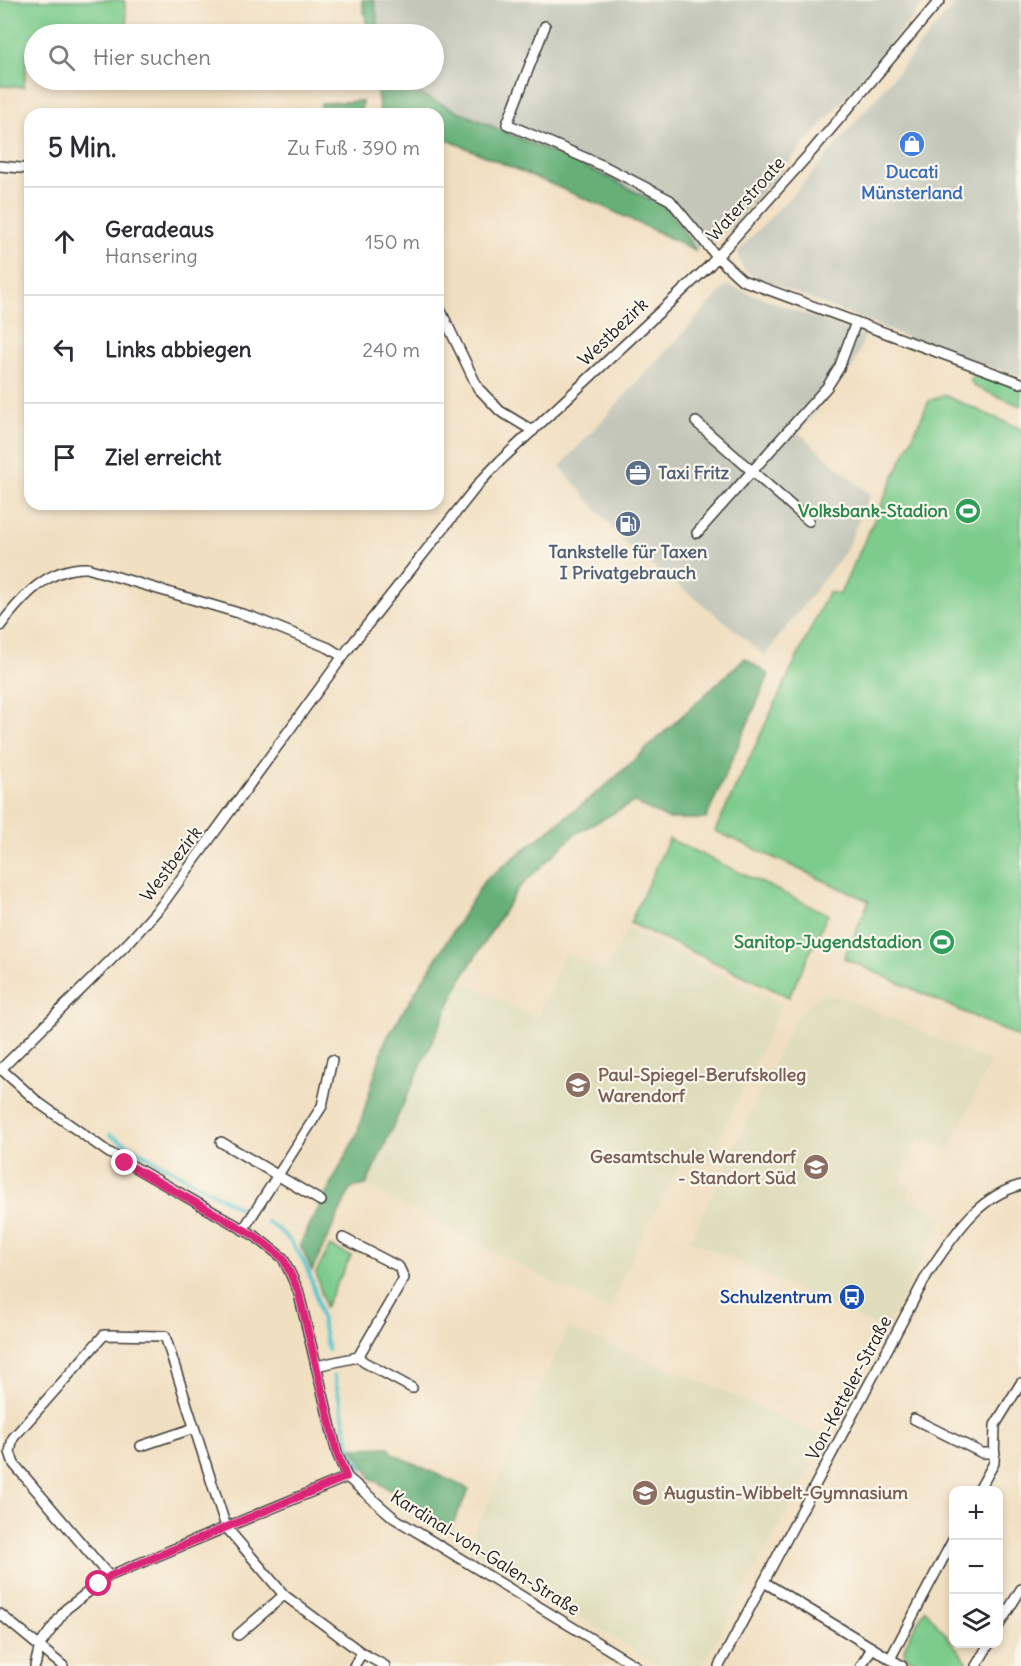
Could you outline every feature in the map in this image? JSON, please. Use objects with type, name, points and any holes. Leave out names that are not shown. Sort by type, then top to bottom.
[{"type":"street","name":"Waterstroate","points":[[545,26],[507,124],[606,167],[670,200],[717,257],[812,151],[940,0]]},
{"type":"street","points":[[0,166],[24,168]]},
{"type":"street","points":[[717,257],[742,280],[1021,384]]},
{"type":"street","name":"Westbezirk","points":[[0,1069],[130,941],[161,906],[343,657],[480,482],[701,275],[717,257]]},
{"type":"street","points":[[444,317],[478,388],[500,411],[533,431]]},
{"type":"street","points":[[697,534],[835,376],[856,322]]},
{"type":"street","points":[[696,422],[809,521]]},
{"type":"street","points":[[0,626],[38,584],[54,573],[70,567],[87,568],[252,617],[329,648],[343,657]]},
{"type":"street","points":[[243,1230],[322,1106],[332,1060]]},
{"type":"street","name":"Kardinal-von-Galen-Straße","points":[[0,1069],[31,1096],[108,1152],[243,1230],[283,1258],[298,1290],[337,1453],[346,1477],[394,1518],[636,1666]]},
{"type":"street","points":[[221,1142],[321,1201]]},
{"type":"street","name":"Von-Ketteler-Straße","points":[[719,1666],[928,1273],[972,1212],[1008,1188],[1021,1185]]},
{"type":"street","points":[[316,1366],[358,1357],[404,1278],[399,1267],[343,1238]]},
{"type":"street","points":[[110,1576],[5,1453],[13,1438],[104,1335],[165,1336],[226,1527],[284,1595],[362,1653],[385,1666]]},
{"type":"street","points":[[358,1357],[412,1388]]},
{"type":"street","points":[[982,1486],[994,1463],[995,1425],[1021,1383]]},
{"type":"street","points":[[914,1419],[982,1453],[995,1453]]},
{"type":"street","points":[[141,1446],[194,1428]]},
{"type":"street","points":[[35,1666],[40,1645],[66,1609],[110,1576],[346,1477]]},
{"type":"street","points":[[890,1659],[953,1540]]},
{"type":"street","points":[[764,1582],[902,1666]]},
{"type":"street","points":[[1003,1620],[1021,1589]]},
{"type":"street","points":[[238,1635],[284,1595]]},
{"type":"street","points":[[0,1614],[63,1666]]},
{"type":"street","points":[[861,1666],[872,1648]]},
{"type":"street","points":[[976,1666],[987,1648]]},
{"type":"street","points":[[354,1666],[362,1653]]},
{"type":"shaded area","points":[[374,0],[927,0],[833,112],[729,229],[695,250],[668,209],[603,175],[410,90],[444,90],[444,24],[378,24]]},
{"type":"shaded area","points":[[958,0],[1021,0],[1021,376],[953,356],[751,275],[743,269],[739,258],[738,251],[811,175]]},
{"type":"shaded area","points":[[727,285],[865,336],[852,369],[798,432],[870,495],[845,552],[764,656],[727,623],[628,547],[560,466]]},
{"type":"shaded area","name":"Paul-Spiegel-Berufskolleg Warendorf","points":[[627,929],[782,1004],[711,1158],[698,1152],[682,1162],[641,1237],[609,1309],[567,1290],[366,1185],[460,981],[537,1018],[565,953],[605,971]]},
{"type":"shaded area","name":"Gesamtschule Warendorf - Standort Süd","points":[[821,994],[846,998],[990,1062],[948,1152],[919,1138],[900,1182],[911,1187],[906,1198],[944,1216],[885,1331],[691,1240],[794,1020]]},
{"type":"shaded area","name":"Augustin-Wibbelt-Gymnasium","points":[[568,1328],[713,1386],[827,1439],[702,1666],[658,1666],[468,1546]]},
{"type":"green space","points":[[0,0],[124,0],[128,24],[24,24],[24,87],[0,86]]},
{"type":"green space","points":[[362,0],[374,0],[378,24],[366,24]]},
{"type":"green space","points":[[377,90],[410,90],[603,175],[668,209],[695,250],[600,205],[444,139],[444,108],[379,108]]},
{"type":"green space","points":[[362,101],[361,108],[321,108],[321,103]]},
{"type":"green space","points":[[976,373],[1021,389],[1021,406],[975,387],[970,380]]},
{"type":"green space","points":[[944,395],[1021,429],[1021,1038],[844,958],[869,901],[715,831],[828,592],[840,594],[929,401]]},
{"type":"green space","points":[[745,658],[769,675],[706,819],[668,819],[634,802],[575,834],[517,890],[460,981],[366,1185],[351,1188],[312,1271],[300,1244],[357,1134],[385,1041],[484,881],[609,783]]},
{"type":"green space","points":[[669,839],[828,914],[789,997],[630,923]]},
{"type":"green space","points":[[330,1246],[351,1256],[325,1307],[316,1273]]},
{"type":"green space","points":[[389,1447],[393,1454],[469,1489],[451,1528],[371,1478],[353,1448]]},
{"type":"green space","points":[[925,1609],[949,1639],[949,1648],[956,1648],[967,1661],[964,1666],[948,1666],[926,1664],[908,1658],[904,1653],[909,1637]]},
{"type":"waterway","points":[[110,1135],[241,1209]]},
{"type":"waterway","points":[[267,1222],[282,1233],[304,1262],[316,1296],[328,1350]]},
{"type":"waterway","points":[[334,1375],[351,1452],[362,1469]]},
{"type":"place","name":"Ducati Münsterland","points":[[912,144]]},
{"type":"place","name":"Taxi Fritz","points":[[638,473]]},
{"type":"place","name":"Volksbank-Stadion","points":[[968,511]]},
{"type":"place","name":"Tankstelle für Taxen I Privatgebrauch","points":[[628,524]]},
{"type":"place","name":"Sanitop-Jugendstadion","points":[[942,942]]},
{"type":"place","name":"Paul-Spiegel-Berufskolleg Warendorf","points":[[578,1085]]},
{"type":"place","name":"Gesamtschule Warendorf - Standort Süd","points":[[816,1167]]},
{"type":"place","name":"Schulzentrum","points":[[852,1297]]},
{"type":"place","name":"Augustin-Wibbelt-Gymnasium","points":[[645,1493]]},
{"type":"route","points":[[99,1584],[110,1576],[346,1477],[337,1453],[298,1290],[283,1258],[255,1236],[125,1163]]}]
